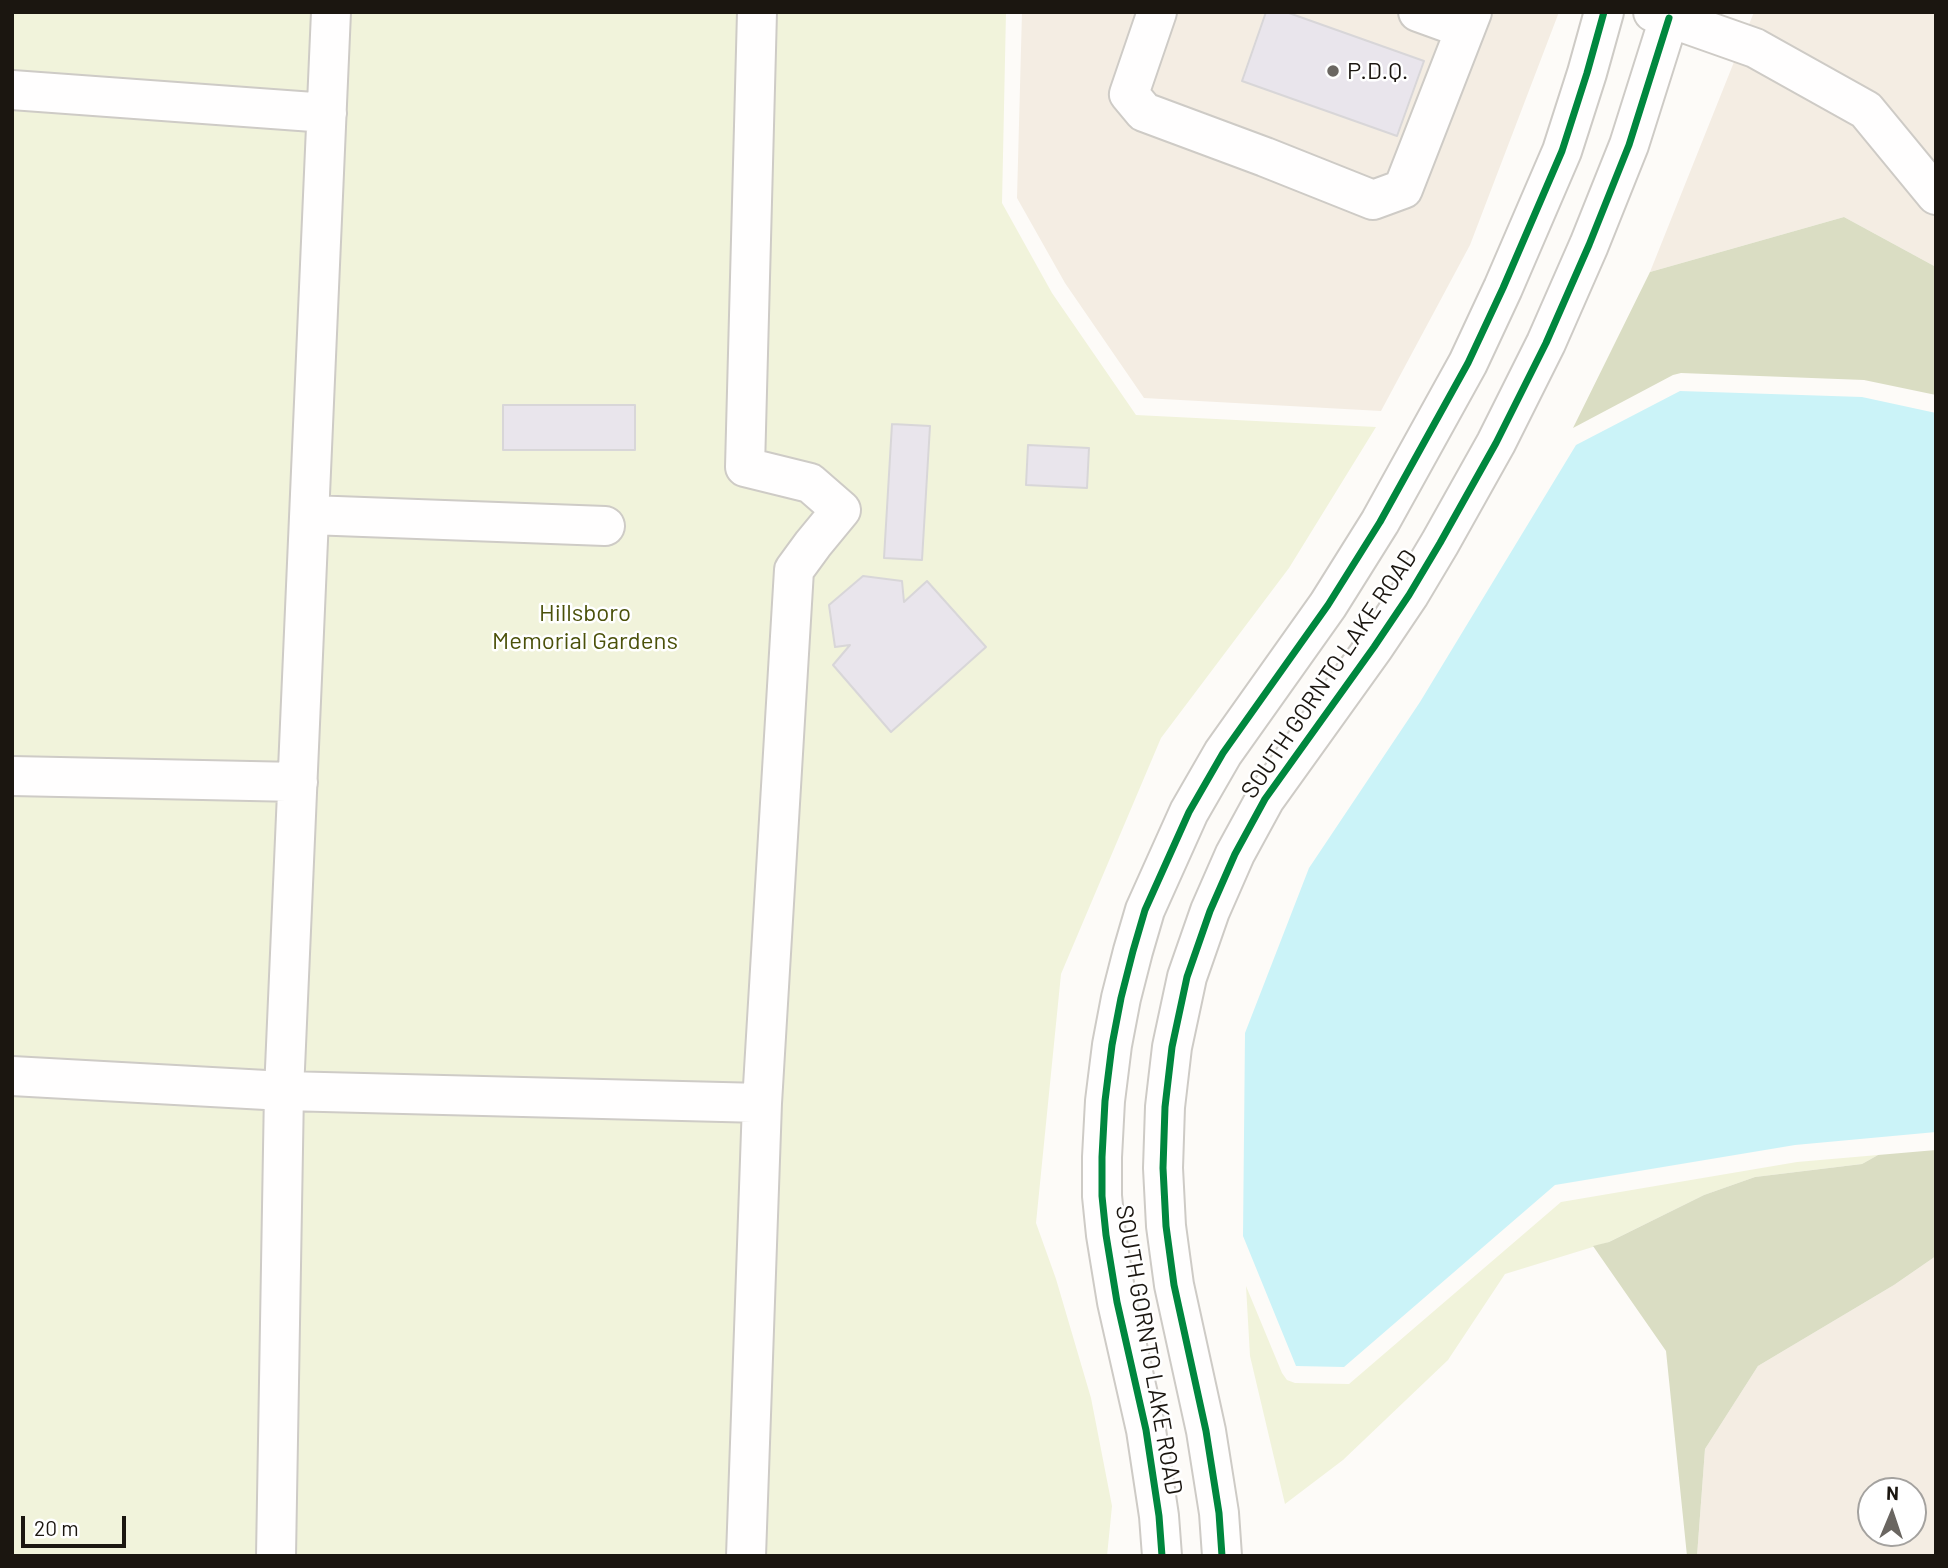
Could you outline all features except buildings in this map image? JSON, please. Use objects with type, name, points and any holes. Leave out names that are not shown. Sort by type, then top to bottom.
[{"type":"street","points":[[276,1556],[284,1091],[331,12]]},
{"type":"street","points":[[746,1556],[762,1103],[794,570],[841,510],[810,483],[745,467],[757,12]]},
{"type":"street","points":[[1157,12],[1129,94],[1144,111],[1373,200],[1403,189],[1468,21],[1418,12]]},
{"type":"street","name":"SOUTH GORNTO LAKE ROAD","points":[[1162,1556],[1146,1430],[1117,1302],[1102,1196],[1105,1101],[1112,1045],[1133,951],[1145,910],[1189,812],[1223,754],[1328,605],[1374,532],[1468,363],[1562,151],[1604,12]]},
{"type":"street","points":[[1664,14],[1755,48],[1866,110],[1936,195]]},
{"type":"street","name":"SOUTH GORNTO LAKE ROAD","points":[[1223,1556],[1206,1430],[1174,1284],[1166,1226],[1163,1168],[1165,1107],[1172,1046],[1187,977],[1210,911],[1235,854],[1265,799],[1409,595],[1496,443],[1546,342],[1629,145],[1664,14]]},
{"type":"street","points":[[12,90],[327,113]]},
{"type":"street","points":[[310,514],[605,526]]},
{"type":"street","points":[[12,776],[298,782]]},
{"type":"street","points":[[12,1076],[284,1091],[762,1103]]},
{"type":"shaded area","points":[[1022,12],[1559,12],[1470,245],[1381,411],[1144,398],[1065,283],[1017,198]]},
{"type":"shaded area","points":[[1754,12],[1936,12],[1936,267],[1844,217],[1650,272]]},
{"type":"shaded area","points":[[1936,1256],[1936,1556],[1697,1556],[1705,1449],[1758,1366],[1894,1285]]},
{"type":"green space","name":"Hillsboro Memorial Gardens","points":[[12,12],[1006,12],[1002,203],[1052,293],[1136,415],[1376,427],[1289,568],[1161,738],[1061,974],[1036,1223],[1056,1279],[1091,1398],[1112,1506],[1107,1556],[12,1556]]},
{"type":"green space","points":[[1844,217],[1936,267],[1936,395],[1864,380],[1681,373],[1573,428],[1650,272]]},
{"type":"green space","points":[[1936,1150],[1936,1256],[1894,1285],[1758,1366],[1705,1449],[1697,1556],[1687,1556],[1666,1351],[1593,1246],[1609,1242],[1704,1195],[1755,1177],[1862,1164],[1878,1155]]},
{"type":"green space","points":[[1878,1155],[1862,1164],[1755,1177],[1704,1195],[1609,1242],[1505,1274],[1448,1360],[1343,1460],[1285,1504],[1250,1356],[1246,1286],[1287,1380],[1295,1383],[1349,1384],[1561,1202],[1797,1162]]},
{"type":"water","points":[[1680,391],[1862,397],[1936,413],[1936,1132],[1795,1145],[1555,1185],[1344,1367],[1296,1366],[1243,1236],[1245,1033],[1309,868],[1420,702],[1576,445]]},
{"type":"cycle path","points":[[1162,1556],[1146,1430],[1117,1302],[1102,1196],[1105,1101],[1112,1045],[1133,951],[1145,910],[1189,812],[1223,753],[1328,605],[1380,522],[1468,363],[1562,151],[1604,12]]},
{"type":"cycle path","points":[[1222,1556],[1219,1513],[1206,1431],[1174,1285],[1166,1226],[1163,1168],[1165,1107],[1172,1047],[1187,977],[1210,911],[1235,854],[1265,799],[1409,595],[1496,443],[1546,343],[1589,245],[1629,145],[1669,18]]},
{"type":"place","name":"P.D.Q.","points":[[1333,71]]}]
